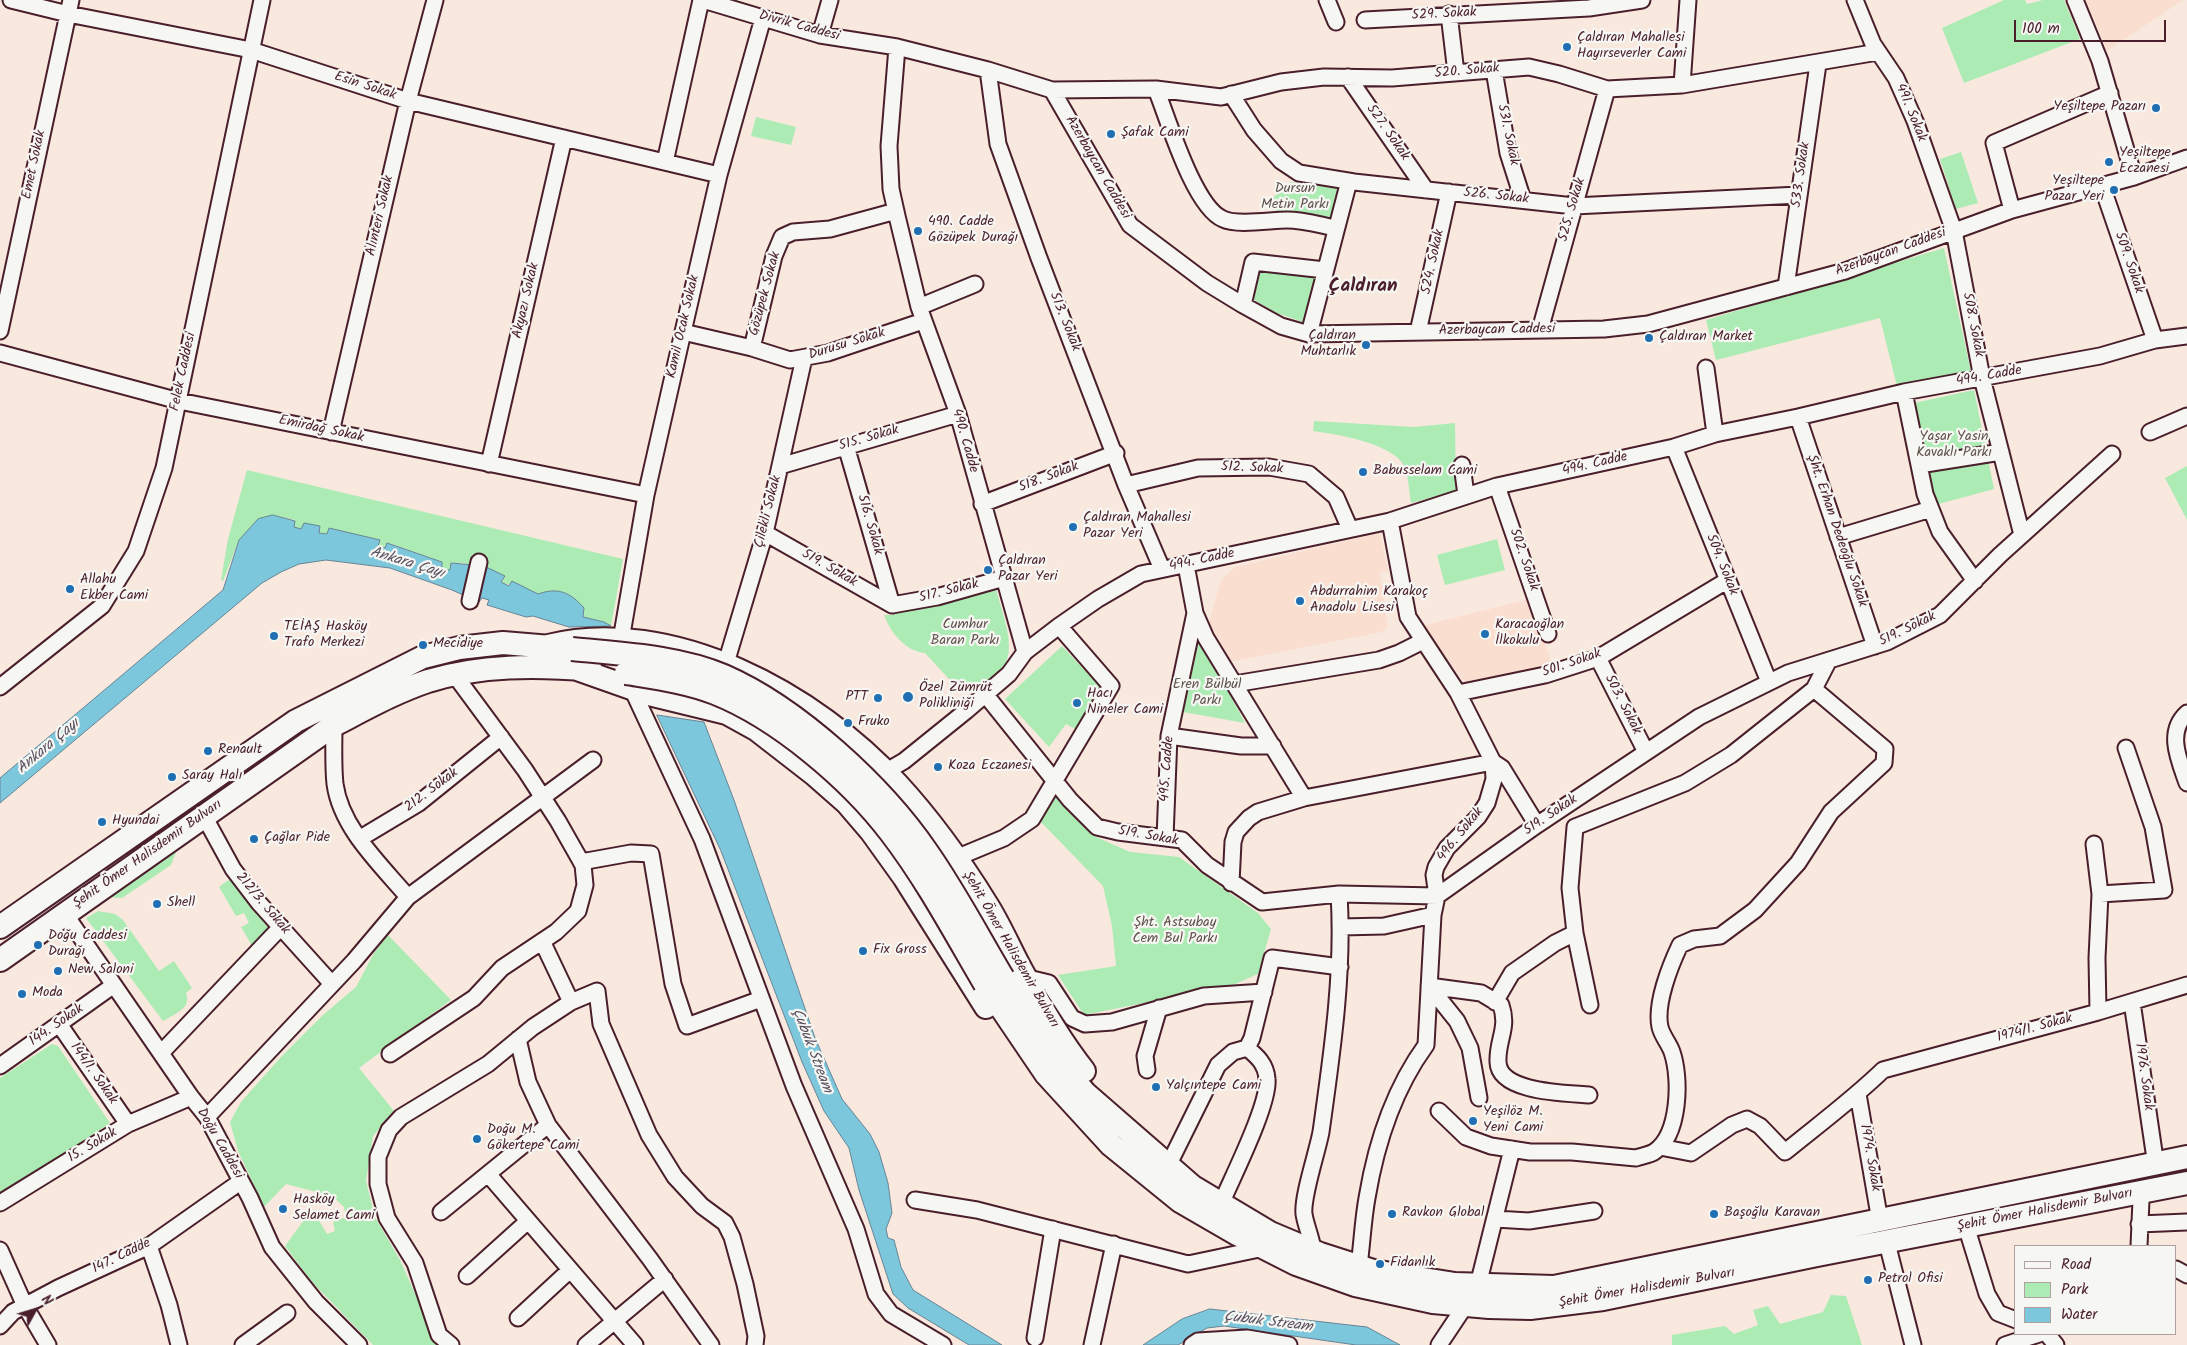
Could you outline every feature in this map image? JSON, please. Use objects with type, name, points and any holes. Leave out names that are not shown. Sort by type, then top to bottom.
[{"type":"highway","name":"Şehit Ömer Halisdemir Bulvarı","points":[[0,960],[334,725],[408,689],[454,674],[495,668],[617,640],[657,644],[726,663],[805,708],[849,738],[885,772],[929,822],[988,906],[1004,980],[1046,1074],[1111,1145]]},
{"type":"highway","name":"Şehit Ömer Halisdemir Bulvarı","points":[[0,927],[296,721],[423,657],[459,648],[503,643],[566,651],[630,654],[688,665],[723,676],[805,726],[852,765],[894,807],[928,852],[1046,1048],[1085,1093],[1193,1187],[1270,1233],[1313,1251],[1374,1271],[1455,1284],[1554,1287],[2187,1157]]},
{"type":"highway","name":"Şehit Ömer Halisdemir Bulvarı","points":[[566,651],[635,685],[727,713],[756,729],[814,774],[851,808],[888,854],[944,939],[976,994],[1014,1046],[1056,1098],[1180,1201],[1296,1264],[1355,1285],[1392,1295],[1465,1306],[1530,1308],[1603,1299],[2187,1183]]},
{"type":"highway","points":[[635,685],[674,682],[714,693],[746,709],[804,746],[843,781],[891,832],[932,892],[1004,980]]},
{"type":"highway","points":[[814,774],[828,778],[839,774],[845,769],[854,749],[849,738]]},
{"type":"highway","points":[[865,765],[885,772],[893,788],[888,804],[874,813],[851,808],[844,785],[852,772],[865,765]]},
{"type":"highway","points":[[888,854],[885,842],[886,831],[897,819],[907,814],[915,815],[929,822]]},
{"type":"highway","name":"Şehit Ömer Halisdemir Bulvarı","points":[[2063,1183],[2154,1152],[2187,1143]]},
{"type":"highway","points":[[2084,1202],[2187,1198]]},
{"type":"street","name":"Esin Sokak","points":[[11,0],[69,7],[251,50],[408,101],[719,175]]},
{"type":"street","name":"Felek Caddesi","points":[[0,687],[102,606],[136,550],[164,468],[262,0]]},
{"type":"street","name":"Alınteri Sokak","points":[[331,432],[408,101],[435,0]]},
{"type":"street","name":"Divrik Caddesi","points":[[702,0],[820,35],[897,47]]},
{"type":"street","points":[[665,162],[702,0]]},
{"type":"street","points":[[820,35],[830,0]]},
{"type":"street","points":[[1327,0],[1336,22]]},
{"type":"street","name":"529. Sokak","points":[[1365,20],[1589,8],[1642,0]]},
{"type":"street","points":[[1682,85],[1688,0]]},
{"type":"street","name":"491. Sokak","points":[[1855,0],[1878,52],[1896,78],[1915,121],[1954,231]]},
{"type":"street","points":[[2075,0],[2100,61],[2134,177]]},
{"type":"street","name":"Emet Sokak","points":[[0,331],[69,7]]},
{"type":"street","points":[[1449,14],[1456,73]]},
{"type":"street","name":"Kamil Ocak Sokak","points":[[617,640],[646,495],[719,175],[763,18]]},
{"type":"street","points":[[897,47],[988,70],[1052,90]]},
{"type":"street","name":"490. Cadde","points":[[897,47],[889,146],[892,189],[896,211],[920,314],[958,414],[1025,652]]},
{"type":"street","name":"520. Sokak","points":[[1052,90],[1156,89],[1221,97],[1281,82],[1324,76],[1392,78],[1529,67],[1559,74],[1607,90],[1682,85],[1818,64],[1878,52]]},
{"type":"street","name":"533. Sokak","points":[[1786,287],[1818,64]]},
{"type":"street","name":"513. Sokak","points":[[988,70],[998,144],[1039,258],[1116,453],[1126,485],[1162,569]]},
{"type":"street","name":"531. Sokak","points":[[1494,70],[1508,153],[1524,200]]},
{"type":"street","name":"527. Sokak","points":[[1348,77],[1426,190]]},
{"type":"street","points":[[1156,89],[1189,173],[1204,204],[1223,219],[1249,222],[1289,220],[1336,228]]},
{"type":"street","name":"Azerbaycan Caddesi","points":[[1052,90],[1130,224],[1207,283],[1281,326],[1309,334],[1604,329],[1648,324],[1845,271],[2012,210],[2134,177],[2187,158]]},
{"type":"street","name":"525. Sokak","points":[[1540,330],[1607,90]]},
{"type":"street","points":[[2012,210],[1994,143],[2110,93]]},
{"type":"street","name":"526. Sokak","points":[[1231,94],[1254,130],[1281,162],[1299,173],[1349,181],[1574,206],[1799,195]]},
{"type":"street","name":"Akyazı Sokak","points":[[489,464],[564,138]]},
{"type":"street","points":[[1309,334],[1349,181]]},
{"type":"street","name":"509. Sokak","points":[[2102,186],[2155,340]]},
{"type":"street","name":"524. Sokak","points":[[1418,332],[1449,192]]},
{"type":"street","name":"Gözüpek Sokak","points":[[752,348],[774,256],[782,238],[793,232],[830,229],[896,211]]},
{"type":"street","name":"508. Sokak","points":[[1954,231],[1982,378],[2022,535]]},
{"type":"street","points":[[1243,305],[1253,262],[1325,270]]},
{"type":"street","name":"Durusu Sokak","points":[[683,332],[752,348],[790,360],[804,358],[828,353],[920,314],[975,284]]},
{"type":"street","name":"494. Cadde","points":[[1025,652],[1098,599],[1141,574],[1390,521],[1497,486],[1674,447],[1715,434],[1904,392],[2100,356],[2155,340],[2187,336]]},
{"type":"street","name":"Emirdağ Sokak","points":[[0,352],[178,401],[646,495]]},
{"type":"street","name":"Çilekli Sokak","points":[[726,663],[765,532],[804,358]]},
{"type":"street","points":[[1706,368],[1715,434]]},
{"type":"street","points":[[1904,392],[1919,465],[1931,509],[1940,532],[1974,581]]},
{"type":"street","name":"515. Sokak","points":[[780,466],[958,414]]},
{"type":"street","points":[[2150,432],[2187,416]]},
{"type":"street","name":"Şht. Erhan Dedeoğlu Sokak","points":[[1798,417],[1875,646]]},
{"type":"street","name":"516. Sokak","points":[[846,446],[892,605]]},
{"type":"street","name":"504. Sokak","points":[[1674,447],[1770,682]]},
{"type":"street","points":[[1919,465],[2001,452]]},
{"type":"street","name":"518. Sokak","points":[[982,504],[1116,453]]},
{"type":"street","name":"519. Sokak","points":[[985,694],[1054,781],[1097,826],[1118,832],[1182,840],[1207,865],[1231,883],[1262,902],[1339,894],[1437,896],[1537,825],[1698,717],[1788,673],[1875,646],[1940,615],[2022,535],[2112,454]]},
{"type":"street","points":[[1462,465],[1466,495]]},
{"type":"street","name":"512. Sokak","points":[[1126,485],[1198,468],[1270,467],[1309,474],[1336,497],[1350,529]]},
{"type":"street","name":"502. Sokak","points":[[1497,486],[1548,634]]},
{"type":"street","points":[[1838,537],[1931,509]]},
{"type":"street","name":"496. Sokak","points":[[1359,1266],[1367,1199],[1385,1125],[1414,1062],[1426,1045],[1433,916],[1437,896],[1434,875],[1439,859],[1478,817],[1487,803],[1494,779],[1493,762],[1458,693],[1408,617],[1390,521]]},
{"type":"street","name":"519. Sokak","points":[[765,532],[892,605]]},
{"type":"street","points":[[470,601],[479,562]]},
{"type":"street","points":[[1186,565],[1196,612],[1206,638],[1304,798]]},
{"type":"street","name":"517. Sokak","points":[[892,605],[937,597],[1004,578]]},
{"type":"street","name":"501. Sokak","points":[[1458,693],[1545,675],[1598,658],[1728,580]]},
{"type":"street","name":"495. Cadde","points":[[1165,838],[1169,736],[1196,612]]},
{"type":"street","points":[[956,858],[1004,838],[1032,819],[1111,686],[1059,626]]},
{"type":"street","points":[[1234,684],[1379,660],[1398,654],[1423,640]]},
{"type":"street","points":[[885,772],[904,761],[985,694],[1008,674],[1025,652]]},
{"type":"street","name":"503. Sokak","points":[[1598,658],[1646,752]]},
{"type":"street","points":[[1590,1005],[1575,933],[1570,888],[1575,827],[1685,784],[1731,755],[1814,689],[1829,660]]},
{"type":"street","points":[[390,1054],[474,998],[502,968],[556,932],[578,911],[586,885],[581,862],[543,798],[454,674]]},
{"type":"street","points":[[635,685],[702,839],[794,1086],[852,1204],[876,1294],[891,1314],[943,1345]]},
{"type":"street","points":[[1440,1111],[1466,1137],[1491,1146],[1636,1158],[1653,1153],[1660,1147],[1672,1126],[1678,1078],[1672,1052],[1660,1027],[1662,1003],[1670,967],[1680,946],[1694,939],[1720,936],[1755,910],[1798,863],[1830,812],[1884,763],[1885,749],[1814,689]]},
{"type":"street","points":[[2187,712],[2179,720],[2175,735],[2176,752],[2187,783]]},
{"type":"street","points":[[334,725],[335,786],[344,813],[359,839],[408,896]]},
{"type":"street","points":[[1169,736],[1241,746],[1273,746]]},
{"type":"street","name":"212. Sokak","points":[[359,839],[419,804],[501,737]]},
{"type":"street","points":[[2100,894],[2164,890],[2152,827],[2126,748]]},
{"type":"street","points":[[207,1117],[332,984],[408,896],[593,760]]},
{"type":"street","points":[[1231,883],[1232,842],[1240,826],[1258,812],[1304,798],[1493,762],[1502,768],[1537,825]]},
{"type":"street","name":"212/3. Sokak","points":[[204,816],[232,868],[332,984]]},
{"type":"street","points":[[2094,844],[2100,894],[2097,958],[2098,1012]]},
{"type":"street","points":[[581,862],[631,854],[651,854],[674,984],[687,1026],[761,999]]},
{"type":"street","points":[[1313,1251],[1312,1238],[1304,1213],[1319,1140],[1330,1068],[1340,967],[1341,927],[1339,894]]},
{"type":"street","name":"Doğu Caddesi","points":[[65,914],[191,1097],[207,1117],[250,1198],[272,1247],[316,1302],[359,1345]]},
{"type":"street","points":[[1341,927],[1384,926],[1433,916]]},
{"type":"street","points":[[161,1053],[281,927]]},
{"type":"street","points":[[1495,1002],[1512,973],[1555,943],[1575,933]]},
{"type":"street","points":[[542,941],[571,1002]]},
{"type":"street","points":[[1168,1166],[1218,1065],[1233,1052],[1246,1048],[1252,1038],[1272,958],[1340,967]]},
{"type":"street","points":[[1004,980],[1048,983],[1072,1018],[1085,1024],[1112,1022],[1204,996],[1264,992]]},
{"type":"street","name":"144. Sokak","points":[[0,1066],[114,985]]},
{"type":"street","name":"1974/1. Sokak","points":[[1858,1094],[1883,1070],[2098,1012],[2187,985]]},
{"type":"street","points":[[1429,986],[1481,993],[1501,1005],[1506,1018],[1498,1062],[1502,1074],[1517,1085],[1550,1092],[1589,1095]]},
{"type":"street","points":[[1429,986],[1457,1021],[1470,1048],[1479,1098]]},
{"type":"street","points":[[451,1345],[440,1335],[415,1263],[387,1218],[378,1184],[378,1157],[390,1130],[402,1117],[488,1064],[518,1039],[571,1002],[597,991],[602,1024],[649,1134],[674,1177],[702,1206],[725,1223],[732,1237],[746,1284],[756,1336],[755,1345]]},
{"type":"street","name":"1976. Sokak","points":[[2132,1002],[2154,1152]]},
{"type":"street","points":[[1147,1070],[1146,1056],[1160,1008]]},
{"type":"street","name":"144/1. Sokak","points":[[59,1024],[128,1124]]},
{"type":"street","points":[[518,1039],[528,1082],[548,1124],[665,1279],[711,1345]]},
{"type":"street","points":[[1221,1204],[1263,1105],[1266,1087],[1267,1079],[1261,1060],[1246,1048]]},
{"type":"street","points":[[1660,1147],[1691,1153],[1732,1125],[1747,1119],[1760,1126],[1785,1152],[1841,1105],[1858,1094]]},
{"type":"street","name":"1974. Sokak","points":[[1858,1094],[1880,1221]]},
{"type":"street","name":"15. Sokak","points":[[0,1202],[128,1124],[191,1097]]},
{"type":"street","points":[[441,1212],[548,1124]]},
{"type":"street","points":[[1478,1284],[1512,1149]]},
{"type":"street","points":[[488,1174],[635,1345]]},
{"type":"street","name":"147. Cadde","points":[[0,1326],[13,1312],[58,1288],[149,1246],[240,1182]]},
{"type":"street","points":[[915,1200],[977,1210],[1188,1264],[1264,1248]]},
{"type":"street","points":[[2139,1245],[2141,1200]]},
{"type":"street","points":[[1495,1219],[1529,1221],[1594,1211]]},
{"type":"street","points":[[467,1276],[528,1221]]},
{"type":"street","points":[[2139,1224],[2187,1222]]},
{"type":"street","points":[[1966,1226],[1987,1294],[1998,1313],[2014,1319]]},
{"type":"street","points":[[1035,1338],[1052,1229]]},
{"type":"street","points":[[1887,1242],[1913,1345]]},
{"type":"street","points":[[1092,1345],[1114,1244]]},
{"type":"street","points":[[149,1246],[180,1345]]},
{"type":"street","points":[[0,1250],[25,1306],[48,1345]]},
{"type":"street","points":[[518,1318],[570,1270]]},
{"type":"street","points":[[586,1345],[665,1279]]},
{"type":"street","points":[[1439,1345],[1465,1306]]},
{"type":"street","points":[[243,1345],[287,1314]]},
{"type":"street","points":[[2005,1345],[2036,1335]]},
{"type":"street","points":[[2048,1335],[2056,1345]]},
{"type":"street","points":[[1192,1345],[1198,1341],[1248,1338],[1289,1345]]},
{"type":"shaded area","points":[[2086,0],[2183,0],[2107,51]]},
{"type":"shaded area","name":"Abdurrahim Karakoç Anadolu Lisesi","points":[[1380,533],[1388,570],[1380,573],[1388,627],[1382,632],[1229,662],[1209,622],[1221,580],[1235,567]]},
{"type":"shaded area","name":"Karacaoğlan İlkokulu","points":[[1526,600],[1533,605],[1552,666],[1466,684],[1422,626]]},
{"type":"green space","points":[[2004,0],[2025,0],[2027,4],[2043,0],[2064,0],[2080,39],[1964,83],[1942,28]]},
{"type":"green space","points":[[756,117],[796,127],[791,145],[751,136]]},
{"type":"green space","points":[[1961,152],[1978,203],[1956,209],[1940,159]]},
{"type":"green space","name":"Dursun Metin Parkı","points":[[1290,182],[1337,188],[1341,194],[1332,220],[1280,211],[1264,206]]},
{"type":"green space","points":[[1944,248],[1971,372],[1897,386],[1880,318],[1716,360],[1706,320]]},
{"type":"green space","points":[[1256,267],[1318,274],[1306,323],[1277,313],[1249,297]]},
{"type":"green space","name":"Yaşar Yasin Kavaklı Parkı","points":[[1974,390],[1994,489],[1935,505],[1914,403]]},
{"type":"green space","points":[[1314,421],[1414,427],[1455,423],[1456,491],[1411,503],[1405,468],[1400,460],[1390,453],[1365,442],[1313,431]]},
{"type":"green space","points":[[2187,466],[2187,520],[2165,478]]},
{"type":"green space","points":[[247,470],[623,559],[611,626],[604,622],[583,617],[584,608],[566,593],[538,594],[501,582],[505,577],[463,563],[451,563],[450,570],[441,569],[442,562],[388,543],[385,548],[329,528],[328,534],[319,533],[320,527],[302,529],[293,527],[295,520],[273,515],[239,540],[223,581],[221,580],[228,539]]},
{"type":"green space","points":[[1497,539],[1505,570],[1445,585],[1437,555]]},
{"type":"green space","name":"Cumhur Baran Parkı","points":[[995,585],[1008,635],[1009,649],[1006,661],[999,672],[986,682],[966,689],[949,679],[925,653],[918,652],[905,645],[895,634],[884,615],[894,615],[886,606]]},
{"type":"green space","name":"Eren Bülbül Parkı","points":[[1199,636],[1245,723],[1183,712]]},
{"type":"green space","points":[[1062,646],[1103,690],[1079,731],[1066,724],[1049,747],[1005,699]]},
{"type":"green space","name":"Şht. Astsubay Cem Bul Parkı","points":[[1057,795],[1094,836],[1130,852],[1179,857],[1258,913],[1271,929],[1258,974],[1233,985],[1084,1015],[1058,975],[1116,966],[1112,926],[1103,886],[1040,821]]},
{"type":"green space","points":[[180,842],[171,865],[122,898],[101,897]]},
{"type":"green space","points":[[234,876],[255,910],[270,926],[270,934],[255,951],[241,927],[249,923],[244,913],[236,916],[219,887]]},
{"type":"green space","points":[[98,911],[115,914],[123,920],[159,971],[174,961],[192,988],[186,993],[187,1003],[185,1007],[163,1021],[86,918]]},
{"type":"green space","points":[[388,935],[451,1000],[359,1068],[394,1111],[373,1136],[366,1181],[375,1217],[400,1260],[438,1345],[373,1345],[312,1282],[285,1246],[312,1209],[327,1234],[335,1231],[333,1222],[346,1217],[344,1207],[332,1196],[286,1184],[264,1207],[238,1151],[230,1122],[241,1102],[280,1058],[323,1015],[356,987],[374,953]]},
{"type":"green space","points":[[52,1044],[58,1046],[110,1123],[0,1196],[0,1078]]},
{"type":"green space","points":[[1831,1295],[1846,1296],[1862,1345],[1672,1345],[1672,1335],[1725,1326],[1734,1334],[1758,1325],[1753,1310],[1768,1306],[1780,1324],[1823,1312]]},
{"type":"water","name":"Ankara Çayı","points":[[273,515],[295,521],[294,527],[301,529],[304,523],[320,526],[319,533],[327,534],[329,528],[380,540],[378,546],[385,548],[387,543],[442,562],[442,569],[450,570],[451,563],[484,566],[505,576],[501,582],[509,586],[512,581],[538,594],[552,591],[563,592],[574,598],[584,608],[583,617],[604,622],[611,626],[569,627],[533,616],[526,617],[487,605],[489,600],[482,598],[479,602],[452,590],[390,568],[326,560],[299,564],[262,583],[0,803],[0,778],[223,590],[239,540],[258,519]]},
{"type":"water","name":"Çubuk Stream","points":[[657,715],[704,722],[734,800],[815,1038],[842,1099],[870,1134],[879,1152],[888,1183],[892,1213],[886,1229],[888,1238],[894,1240],[901,1267],[913,1290],[1002,1345],[969,1345],[908,1308],[893,1294],[859,1190],[849,1148],[824,1111],[802,1062],[721,851]]},
{"type":"water","name":"Çubuk Stream","points":[[1210,1309],[1367,1327],[1400,1345],[1356,1345],[1224,1326],[1207,1328],[1178,1345],[1143,1345],[1182,1319]]},
{"type":"place","name":"Çaldıran Mahallesi Hayırseverler Cami","points":[[1567,47]]},
{"type":"place","name":"Yeşiltepe Pazarı","points":[[2156,108]]},
{"type":"place","name":"Şafak Cami","points":[[1111,134]]},
{"type":"place","name":"Yeşiltepe Eczanesi","points":[[2109,162]]},
{"type":"place","name":"Yeşiltepe Pazar Yeri","points":[[2114,190]]},
{"type":"place","name":"490. Cadde Gözüpek Durağı","points":[[918,231]]},
{"type":"place","name":"Çaldıran Market","points":[[1649,338]]},
{"type":"place","name":"Çaldıran Muhtarlık","points":[[1366,345]]},
{"type":"place","name":"Babusselam Cami","points":[[1363,472]]},
{"type":"place","name":"Çaldıran Mahallesi Pazar Yeri","points":[[1073,527]]},
{"type":"place","name":"Çaldıran Pazar Yeri","points":[[988,570]]},
{"type":"place","name":"Allahu Ekber Cami","points":[[70,589]]},
{"type":"place","name":"Abdurrahim Karakoç Anadolu Lisesi","points":[[1300,601]]},
{"type":"place","name":"Karacaoğlan İlkokulu","points":[[1485,634]]},
{"type":"place","name":"TEİAŞ Hasköy Trafo Merkezi","points":[[274,636]]},
{"type":"place","name":"Mecidiye","points":[[423,645]]},
{"type":"place","name":"Özel Zümrüt Polikliniği","points":[[908,697]]},
{"type":"place","name":"PTT","points":[[878,698]]},
{"type":"place","name":"Hacı Nineler Cami","points":[[1077,703]]},
{"type":"place","name":"Fruko","points":[[848,723]]},
{"type":"place","name":"Renault","points":[[208,751]]},
{"type":"place","name":"Koza Eczanesi","points":[[938,767]]},
{"type":"place","name":"Saray Halı","points":[[172,777]]},
{"type":"place","name":"Hyundai","points":[[102,822]]},
{"type":"place","name":"Çağlar Pide","points":[[254,839]]},
{"type":"place","name":"Shell","points":[[157,904]]},
{"type":"place","name":"Doğu Caddesi Durağı","points":[[38,945]]},
{"type":"place","name":"Fix Gross","points":[[863,951]]},
{"type":"place","name":"New Saloni","points":[[58,971]]},
{"type":"place","name":"Moda","points":[[22,994]]},
{"type":"place","name":"Yalçıntepe Cami","points":[[1156,1087]]},
{"type":"place","name":"Yeşilöz M. Yeni Cami","points":[[1473,1121]]},
{"type":"place","name":"Doğu M. Gökertepe Cami","points":[[477,1139]]},
{"type":"place","name":"Hasköy Selamet Cami","points":[[283,1209]]},
{"type":"place","name":"Ravkon Global","points":[[1392,1214]]},
{"type":"place","name":"Başoğlu Karavan","points":[[1714,1214]]},
{"type":"place","name":"Fidanlık","points":[[1380,1264]]},
{"type":"place","name":"Petrol Ofisi","points":[[1868,1280]]},
{"type":"district","name":"Çaldıran","points":[[1363,288]]}]
